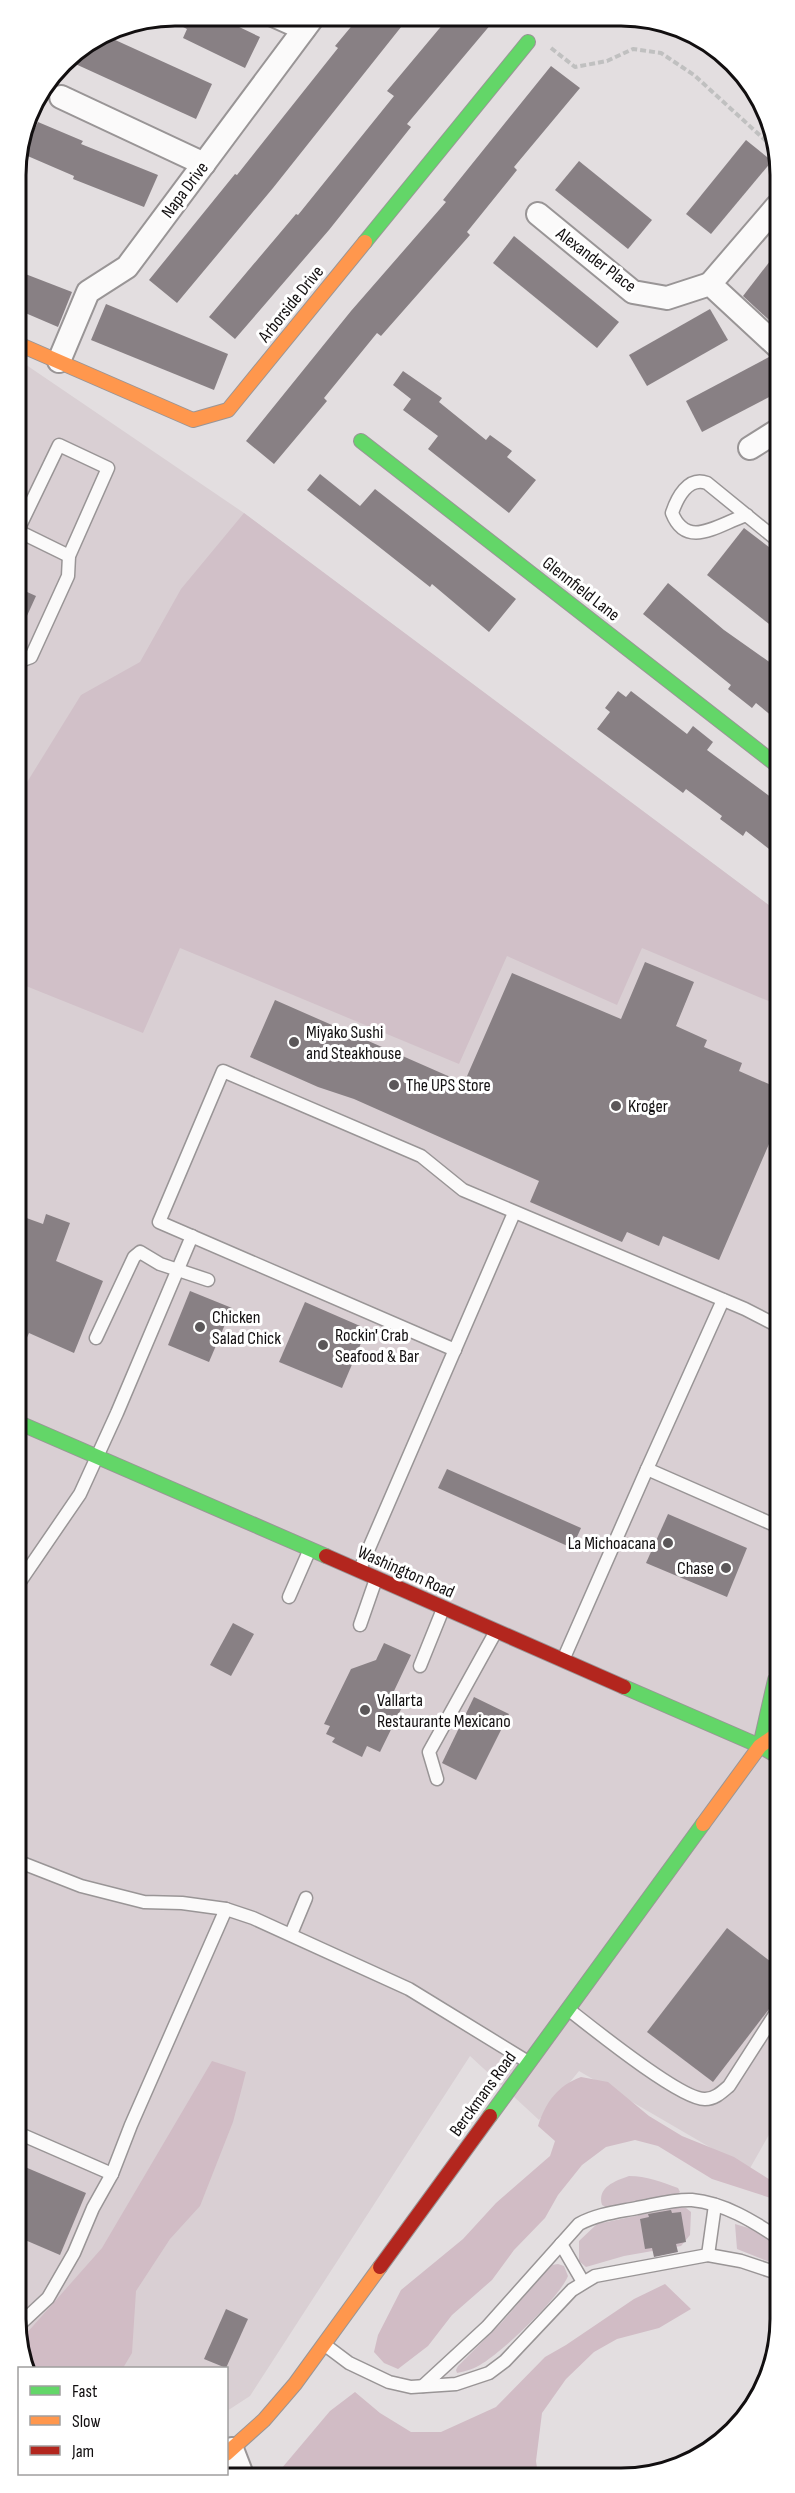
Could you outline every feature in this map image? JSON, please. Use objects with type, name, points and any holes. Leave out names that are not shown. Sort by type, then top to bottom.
[{"type":"main road","name":"Arborside Drive","points":[[26,347],[193,420],[228,410],[528,42]]},
{"type":"main road","name":"Glennfield Lane","points":[[361,441],[770,760]]},
{"type":"main road","name":"Washington Road","points":[[25,1426],[310,1548],[769,1751]]},
{"type":"main road","points":[[760,1746],[769,1708]]},
{"type":"main road","points":[[760,1746],[769,1740]]},
{"type":"main road","name":"Berckmans Road","points":[[229,2451],[279,2404],[760,1746]]},
{"type":"street","name":"Napa Drive","points":[[59,361],[88,292],[127,267],[306,26]]},
{"type":"street","points":[[61,97],[204,164]]},
{"type":"street","name":"Alexander Place","points":[[538,214],[633,292],[668,298],[710,284]]},
{"type":"street","points":[[770,214],[710,284],[770,339]]},
{"type":"street","points":[[750,448],[770,435]]},
{"type":"street","points":[[229,2451],[238,2468]]},
{"type":"lane","points":[[26,512],[59,445],[108,468],[69,556],[68,576],[31,657],[26,659]]},
{"type":"lane","points":[[747,515],[715,529],[686,532],[676,524],[672,513],[676,500],[691,483],[698,480],[707,483],[747,515],[770,534]]},
{"type":"lane","points":[[26,534],[69,556]]},
{"type":"lane","points":[[455,1350],[159,1222],[223,1071],[421,1156],[463,1190],[769,1322]]},
{"type":"lane","points":[[360,1571],[514,1213]]},
{"type":"lane","points":[[25,1574],[80,1494],[192,1236]]},
{"type":"lane","points":[[96,1338],[136,1254],[145,1253],[160,1264],[208,1280]]},
{"type":"lane","points":[[562,1660],[723,1300]]},
{"type":"lane","points":[[647,1469],[769,1523]]},
{"type":"lane","points":[[289,1597],[310,1548]]},
{"type":"lane","points":[[360,1625],[376,1578]]},
{"type":"lane","points":[[420,1666],[444,1608]]},
{"type":"lane","points":[[437,1779],[429,1752],[495,1631]]},
{"type":"lane","points":[[25,1864],[81,1886],[144,1902],[182,1903],[226,1909],[291,1934],[409,1989],[528,2062]]},
{"type":"lane","points":[[291,1934],[306,1898]]},
{"type":"lane","points":[[25,2319],[48,2298],[74,2253],[93,2208],[112,2174],[131,2125],[226,1909]]},
{"type":"lane","points":[[567,2008],[617,2047],[681,2091],[704,2099],[718,2096],[729,2086],[769,2023]]},
{"type":"lane","points":[[25,2136],[112,2174]]},
{"type":"lane","points":[[423,2386],[487,2327],[579,2224],[599,2215],[682,2200],[715,2205],[756,2223],[769,2232]]},
{"type":"lane","points":[[708,2254],[715,2205]]},
{"type":"lane","points":[[561,2244],[583,2282]]},
{"type":"lane","points":[[324,2344],[349,2363],[377,2378],[400,2385],[456,2384],[489,2373],[516,2351],[563,2298],[583,2282],[606,2272],[708,2254],[769,2270]]},
{"type":"path","points":[[528,42],[543,41],[575,67],[607,61],[633,49],[661,53],[694,75],[766,141]]},
{"type":"shaded area","points":[[26,365],[244,513],[770,906],[769,2135],[749,2170],[579,2071],[539,2120],[470,2056],[250,2396],[228,2410],[228,2367],[33,2367],[28,2348],[25,2319]]},
{"type":"shaded area","points":[[244,513],[770,906],[770,1001],[642,948],[617,1005],[507,956],[459,1064],[180,948],[143,1033],[26,986],[26,784],[81,695],[140,662],[181,589]]},
{"type":"shaded area","points":[[212,2061],[246,2072],[233,2122],[200,2206],[170,2239],[136,2291],[132,2353],[124,2367],[33,2367],[27,2333],[102,2248]]},
{"type":"shaded area","points":[[581,2077],[608,2082],[649,2116],[682,2136],[734,2157],[769,2179],[769,2197],[712,2179],[658,2146],[635,2140],[606,2147],[582,2165],[558,2195],[545,2218],[514,2250],[492,2280],[452,2315],[428,2346],[398,2369],[384,2363],[374,2352],[378,2335],[401,2290],[463,2239],[496,2203],[550,2156],[555,2141],[538,2126],[549,2102],[559,2090]]},
{"type":"shaded area","points":[[629,2176],[660,2182],[678,2188],[680,2192],[673,2197],[608,2208],[602,2205],[601,2199],[605,2189]]},
{"type":"shaded area","points":[[679,2207],[691,2212],[690,2235],[681,2246],[624,2256],[586,2267],[579,2261],[579,2241],[597,2224]]},
{"type":"shaded area","points":[[735,2224],[752,2229],[769,2240],[769,2262],[737,2249]]},
{"type":"shaded area","points":[[552,2265],[564,2266],[568,2276],[563,2286],[543,2310],[517,2336],[477,2367],[457,2373],[458,2366],[503,2321],[545,2272]]},
{"type":"shaded area","points":[[665,2284],[691,2309],[659,2328],[617,2339],[594,2352],[566,2379],[542,2413],[537,2468],[282,2468],[330,2411],[355,2392],[380,2413],[411,2432],[441,2432],[496,2407],[545,2357],[634,2299]]},
{"type":"building","points":[[181,26],[237,26],[260,37],[245,68],[183,38],[187,29]]},
{"type":"building","points":[[352,26],[402,26],[273,188],[177,303],[149,280],[235,174],[237,175],[338,48],[335,46]]},
{"type":"building","points":[[441,26],[489,26],[407,124],[411,127],[329,230],[235,339],[209,317],[296,214],[298,215],[394,96],[387,91]]},
{"type":"building","points":[[113,39],[212,84],[196,119],[74,64]]},
{"type":"building","points":[[551,66],[580,88],[514,167],[517,170],[467,232],[470,235],[381,336],[377,333],[324,398],[327,401],[274,464],[246,441],[351,311],[446,202],[443,200]]},
{"type":"building","points":[[38,122],[83,141],[81,144],[158,175],[144,207],[73,179],[74,176],[27,156],[30,139]]},
{"type":"building","points":[[746,140],[768,158],[769,165],[711,234],[686,214]]},
{"type":"building","points":[[579,161],[652,220],[628,249],[555,190]]},
{"type":"building","points":[[514,236],[619,322],[597,348],[493,263]]},
{"type":"building","points":[[770,261],[769,320],[743,296]]},
{"type":"building","points":[[26,274],[72,292],[58,327],[26,313]]},
{"type":"building","points":[[106,304],[228,354],[214,390],[91,340]]},
{"type":"building","points":[[710,309],[728,340],[647,386],[629,355]]},
{"type":"building","points":[[769,357],[770,397],[702,432],[686,401]]},
{"type":"building","points":[[403,371],[442,398],[439,402],[486,440],[490,435],[512,451],[507,457],[536,480],[509,513],[428,449],[438,436],[403,410],[411,399],[393,385]]},
{"type":"building","points":[[320,474],[360,506],[375,489],[516,599],[489,632],[432,584],[430,587],[307,490]]},
{"type":"building","points":[[744,528],[770,548],[770,625],[707,575]]},
{"type":"building","points":[[668,583],[724,630],[770,662],[770,714],[756,703],[752,708],[728,689],[731,685],[643,614]]},
{"type":"building","points":[[26,591],[36,596],[26,618]]},
{"type":"building","points":[[618,691],[626,697],[631,691],[687,734],[693,726],[713,742],[707,750],[770,796],[770,850],[746,831],[743,836],[720,819],[722,816],[686,789],[683,793],[597,729],[610,712],[605,708]]},
{"type":"building","name":"Kroger","points":[[645,962],[694,982],[676,1026],[707,1040],[704,1047],[742,1063],[739,1071],[770,1084],[770,1143],[719,1260],[663,1236],[659,1246],[627,1232],[622,1242],[530,1202],[539,1181],[354,1099],[318,1087],[250,1057],[275,1000],[464,1083],[512,973],[621,1019]]},
{"type":"building","points":[[46,1214],[70,1223],[56,1261],[103,1281],[74,1353],[29,1333],[25,1341],[26,1218],[43,1224]]},
{"type":"building","name":"Chicken Salad Chick","points":[[190,1291],[232,1308],[209,1362],[168,1345]]},
{"type":"building","name":"Rockin' Crab Seafood & Bar","points":[[305,1302],[367,1329],[342,1388],[279,1362]]},
{"type":"building","points":[[447,1469],[581,1528],[572,1548],[438,1488]]},
{"type":"building","points":[[668,1514],[747,1548],[727,1597],[646,1563]]},
{"type":"building","points":[[233,1623],[254,1634],[231,1676],[210,1665]]},
{"type":"building","name":"Vallarta Restaurante Mexicano","points":[[384,1643],[411,1655],[394,1691],[407,1697],[380,1752],[367,1746],[362,1757],[332,1742],[335,1738],[326,1734],[330,1726],[324,1724],[351,1669],[376,1660]]},
{"type":"building","points":[[474,1697],[509,1714],[476,1780],[442,1763]]},
{"type":"building","points":[[727,1928],[769,1960],[769,2009],[713,2082],[647,2032]]},
{"type":"building","points":[[25,2167],[86,2193],[60,2255],[25,2240]]},
{"type":"building","points":[[671,2210],[672,2213],[681,2212],[686,2242],[676,2244],[678,2252],[654,2257],[652,2248],[645,2249],[640,2219],[649,2217],[648,2214]]},
{"type":"building","points":[[226,2309],[248,2319],[226,2367],[204,2359]]},
{"type":"traffic: fast","points":[[365,242],[528,42]]},
{"type":"traffic: fast","points":[[361,441],[770,760]]},
{"type":"traffic: fast","points":[[25,1426],[326,1556]]},
{"type":"traffic: fast","points":[[624,1687],[769,1751]]},
{"type":"traffic: fast","points":[[760,1746],[769,1705]]},
{"type":"traffic: fast","points":[[490,2116],[703,1824]]},
{"type":"traffic: slow","points":[[26,347],[193,420],[228,410],[365,242]]},
{"type":"traffic: slow","points":[[703,1824],[760,1746],[769,1740]]},
{"type":"traffic: slow","points":[[228,2452],[264,2420],[295,2384],[380,2267]]},
{"type":"traffic: jam","points":[[326,1556],[624,1687]]},
{"type":"traffic: jam","points":[[380,2267],[490,2116]]},
{"type":"place","name":"Miyako Sushi and Steakhouse","points":[[294,1042]]},
{"type":"place","name":"The UPS Store","points":[[394,1085]]},
{"type":"place","name":"Kroger","points":[[616,1106]]},
{"type":"place","name":"Chicken Salad Chick","points":[[200,1327]]},
{"type":"place","name":"Rockin' Crab Seafood & Bar","points":[[323,1345]]},
{"type":"place","name":"La Michoacana","points":[[668,1543]]},
{"type":"place","name":"Chase","points":[[726,1568]]},
{"type":"place","name":"Vallarta Restaurante Mexicano","points":[[365,1710]]}]
